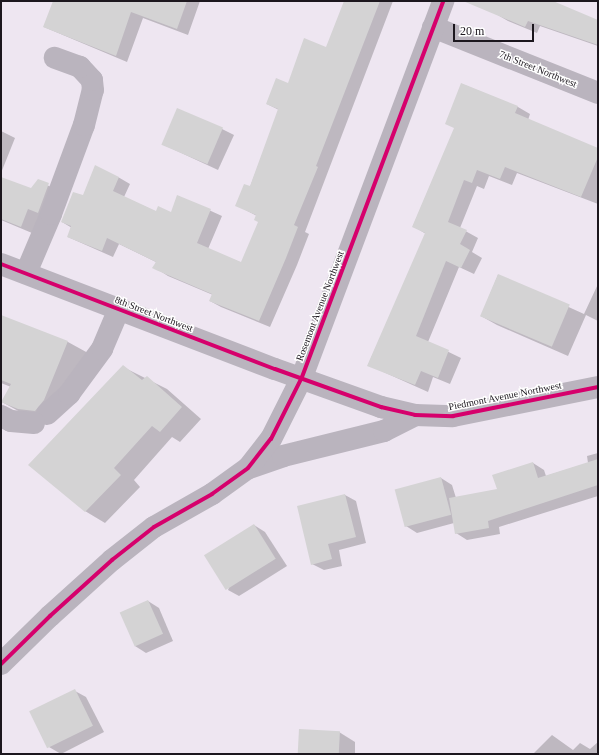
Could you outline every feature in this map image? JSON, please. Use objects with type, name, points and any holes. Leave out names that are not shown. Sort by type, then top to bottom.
[{"type":"street","name":"Rosemont Avenue Northwest","points":[[1,664],[50,616],[112,560],[154,527],[212,494],[248,468],[271,439],[302,377],[443,1]]},
{"type":"street","name":"7th Street Northwest","points":[[434,27],[598,92]]},
{"type":"street","points":[[26,273],[51,214],[84,125],[93,90],[92,80],[80,67],[55,58]]},
{"type":"street","name":"8th Street Northwest","points":[[1,264],[302,377]]},
{"type":"street","points":[[1,416],[10,421],[40,418],[69,394],[102,349],[119,309]]},
{"type":"street","name":"Piedmont Avenue Northwest","points":[[302,377],[381,407],[415,415],[453,416],[598,387]]},
{"type":"street","points":[[248,468],[283,456],[384,431],[415,415]]},
{"type":"building","points":[[53,1],[187,1],[177,29],[131,12],[116,56],[43,27]]},
{"type":"building","points":[[344,1],[380,1],[316,166],[318,167],[294,225],[298,227],[259,321],[209,301],[212,294],[152,268],[156,262],[107,238],[102,251],[67,237],[71,226],[61,222],[73,192],[83,195],[95,165],[119,177],[113,191],[156,211],[158,206],[171,212],[177,195],[211,209],[197,243],[241,262],[258,222],[254,220],[256,215],[235,206],[244,184],[250,186],[278,109],[266,104],[276,78],[288,83],[304,38],[326,47]]},
{"type":"building","points":[[463,1],[553,1],[598,20],[598,45],[528,21],[525,27]]},
{"type":"building","points":[[461,83],[518,106],[515,113],[598,148],[598,157],[581,197],[505,167],[500,179],[477,170],[472,183],[464,180],[448,222],[467,230],[460,244],[470,250],[461,268],[446,261],[416,336],[449,350],[438,378],[421,371],[415,385],[367,366],[425,233],[412,227],[454,128],[445,124]]},
{"type":"building","points":[[177,108],[223,128],[207,164],[161,145]]},
{"type":"building","points":[[1,177],[31,188],[38,179],[49,183],[38,213],[28,209],[21,227],[1,219]]},
{"type":"building","points":[[498,274],[570,304],[552,347],[480,316]]},
{"type":"building","points":[[1,315],[68,341],[44,400],[35,411],[18,409],[1,402],[11,384],[1,380]]},
{"type":"building","points":[[123,365],[142,380],[147,376],[182,407],[160,432],[152,426],[114,468],[121,475],[85,512],[28,465]]},
{"type":"building","points":[[598,459],[598,485],[488,521],[489,528],[455,534],[449,498],[497,489],[492,475],[533,462],[538,478]]},
{"type":"building","points":[[441,477],[451,515],[405,527],[395,489]]},
{"type":"building","points":[[345,494],[356,537],[328,544],[332,559],[311,565],[297,506]]},
{"type":"building","points":[[254,524],[276,559],[226,590],[204,555]]},
{"type":"building","points":[[148,600],[163,634],[135,646],[120,613]]},
{"type":"building","points":[[75,689],[93,726],[47,748],[29,711]]},
{"type":"building","points":[[299,729],[340,731],[339,754],[298,754]]},
{"type":"cycle path","points":[[1,664],[50,616],[112,560],[154,527],[212,494],[248,468],[271,439],[302,377],[443,1]]},
{"type":"cycle path","points":[[1,264],[275,369],[381,407],[415,415],[453,416],[598,387]]}]
